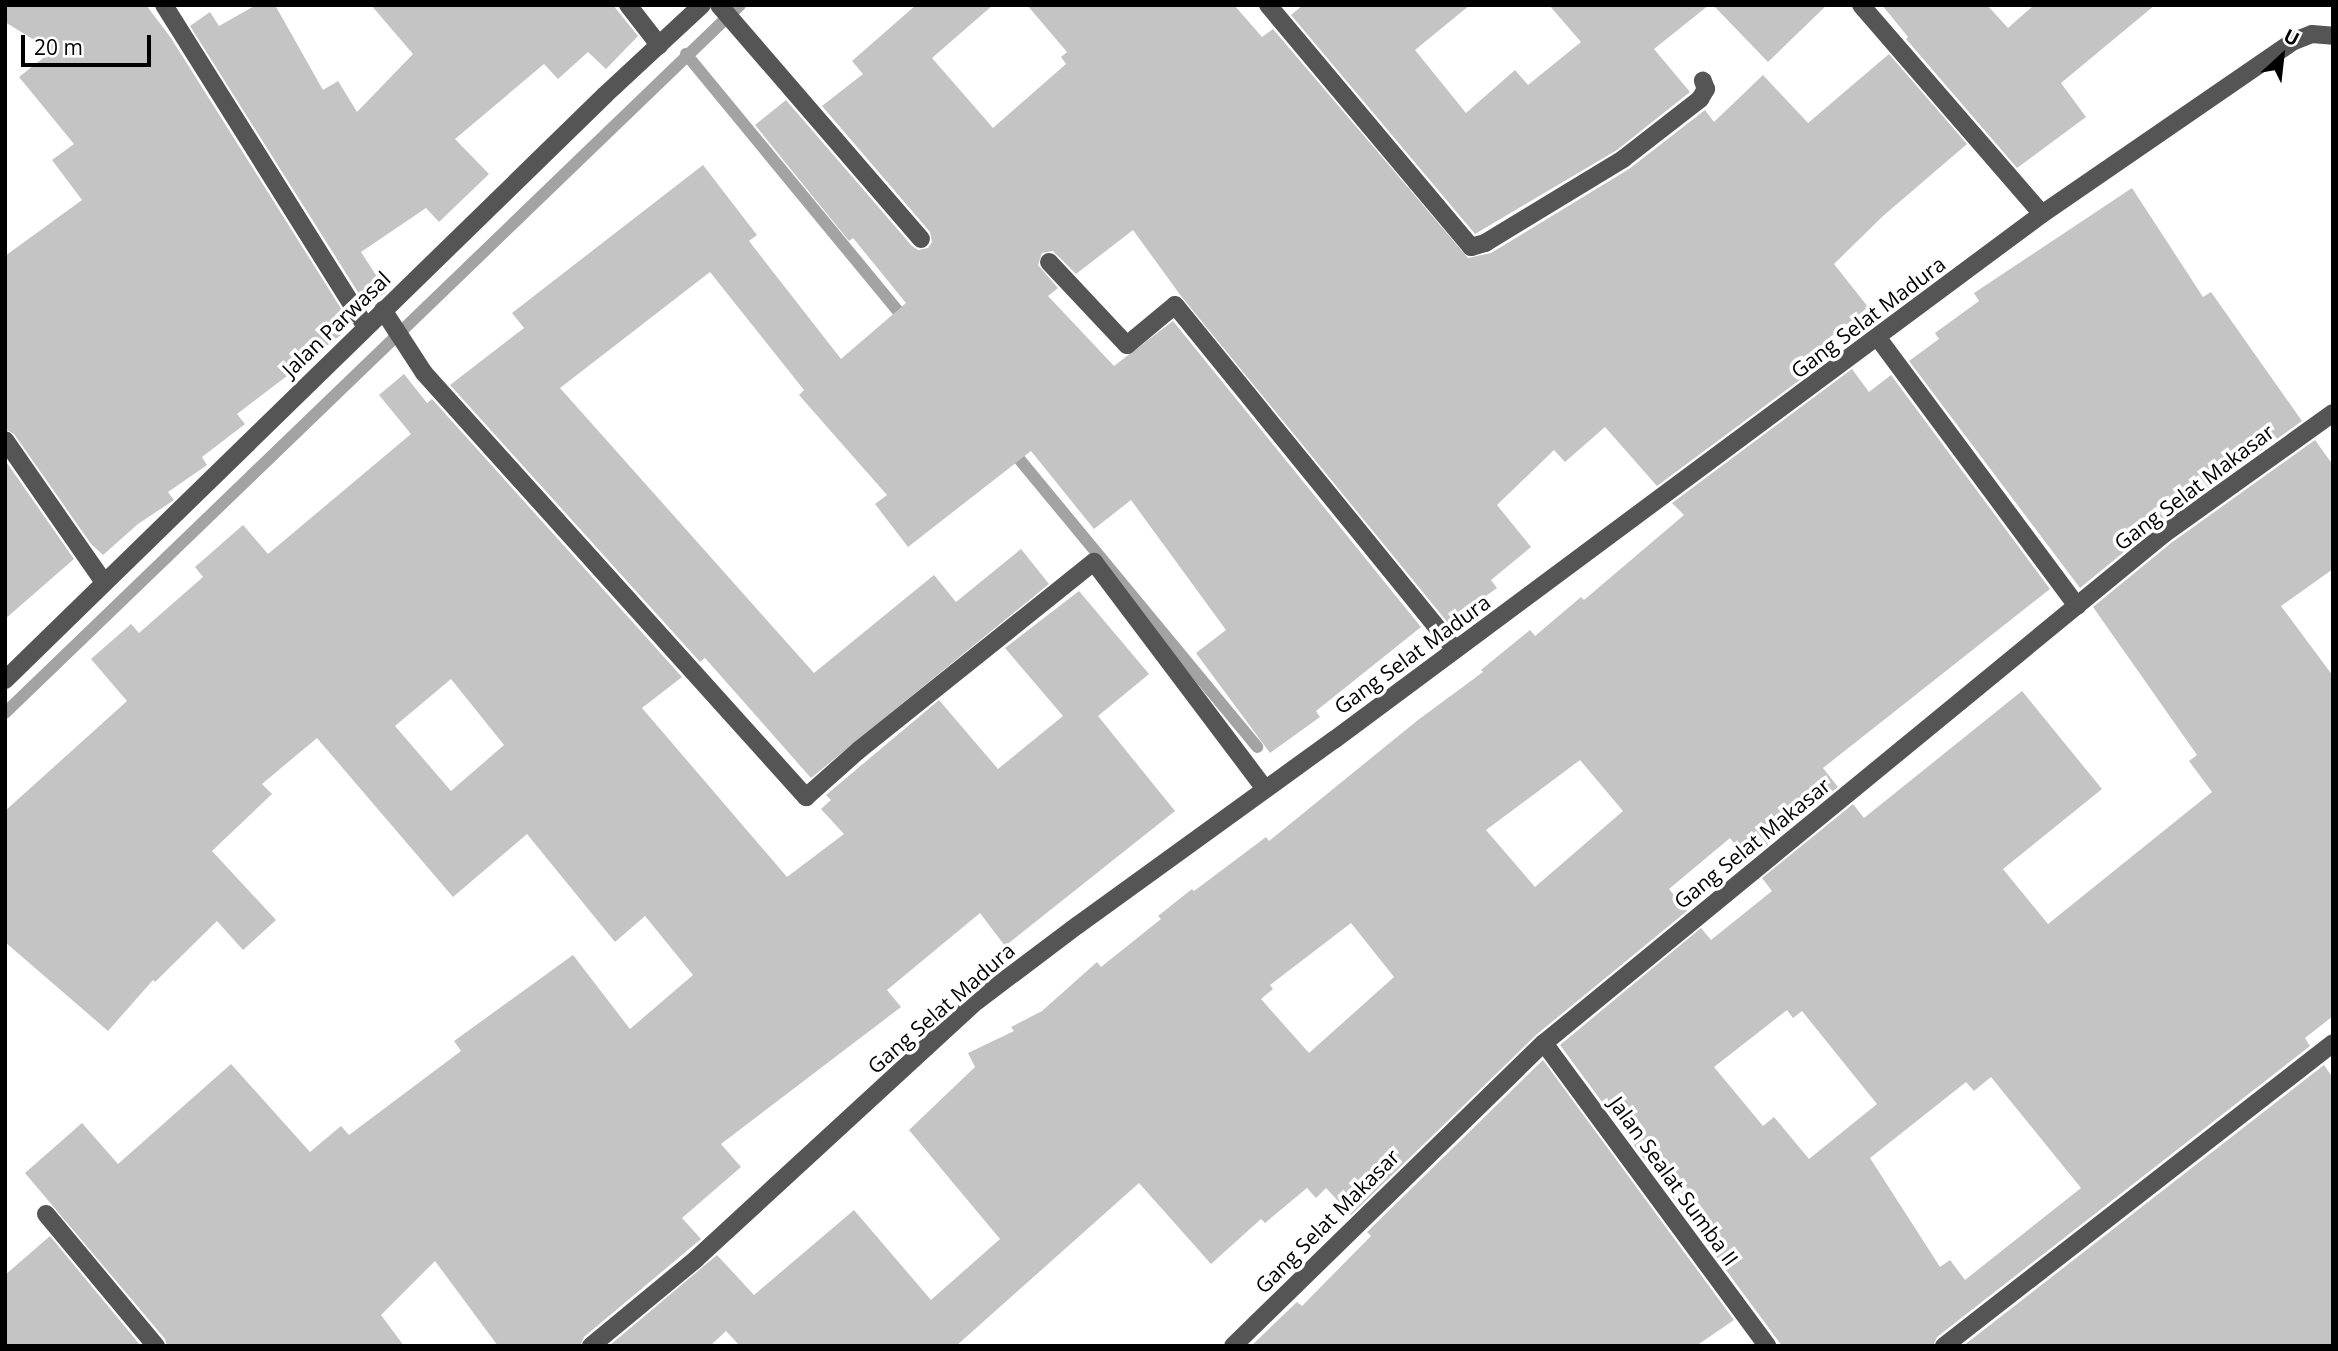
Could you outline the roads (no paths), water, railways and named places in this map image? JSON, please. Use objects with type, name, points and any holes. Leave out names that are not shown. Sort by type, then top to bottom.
[{"type":"street","points":[[164,5],[366,327]]},
{"type":"street","points":[[628,5],[659,45]]},
{"type":"street","name":"Jalan Parwasal","points":[[5,680],[103,581],[366,327],[388,315],[702,5]]},
{"type":"street","points":[[719,5],[921,239]]},
{"type":"street","points":[[1268,5],[1471,247],[1485,243],[1623,159],[1700,99],[1706,89],[1703,81]]},
{"type":"street","points":[[1861,5],[2042,214]]},
{"type":"street","name":"Gang Selat Madura","points":[[591,1346],[696,1259],[977,1001],[1878,338],[2042,214],[2294,41],[2312,34],[2333,36]]},
{"type":"street","points":[[1049,262],[1127,345],[1175,305],[1455,650]]},
{"type":"street","points":[[388,315],[424,373],[806,797],[859,750],[1094,562],[1265,789]]},
{"type":"street","points":[[1878,338],[2077,606]]},
{"type":"street","name":"Gang Selat Makasar","points":[[1233,1346],[1544,1043],[2164,534],[2333,413]]},
{"type":"street","points":[[5,440],[103,581]]},
{"type":"street","name":"Jalan Sealat Sumba II","points":[[1544,1043],[1767,1346]]},
{"type":"street","points":[[1944,1346],[2333,1043]]},
{"type":"street","points":[[46,1214],[156,1346]]},
{"type":"waterway","points":[[5,713],[740,5]]},
{"type":"waterway","points":[[686,54],[908,323]]},
{"type":"waterway","points":[[1010,448],[1257,747]]}]
